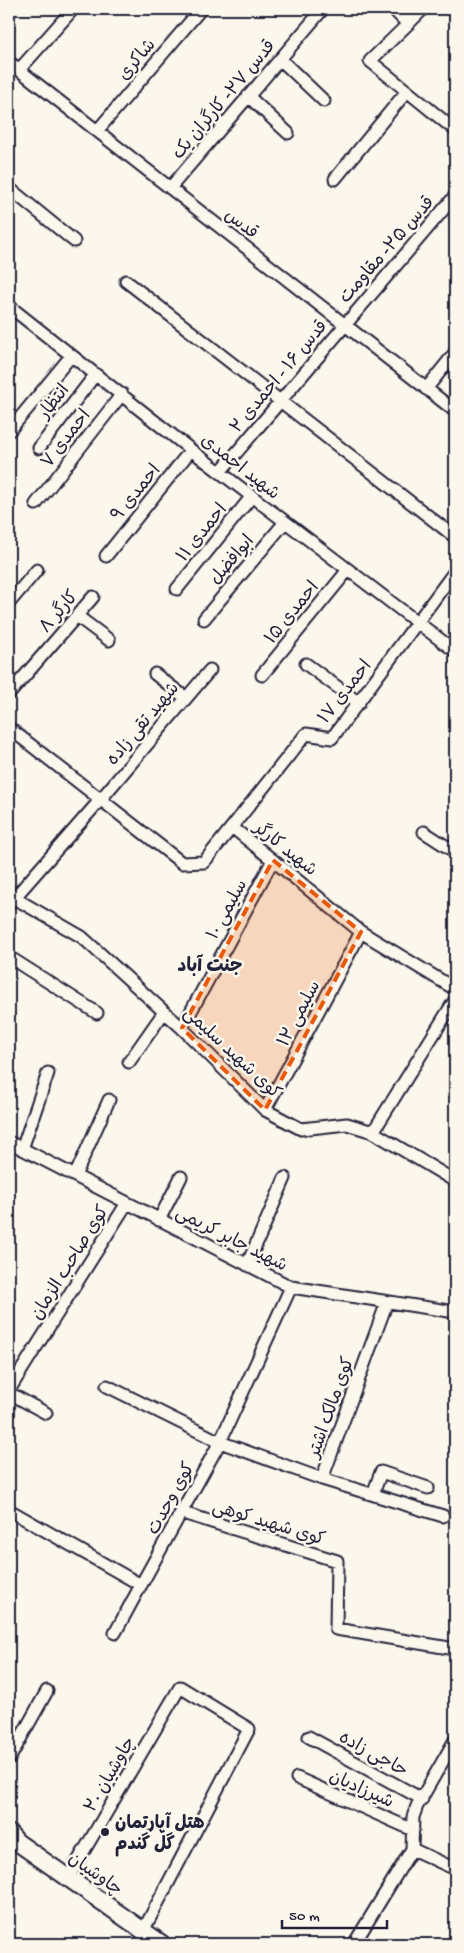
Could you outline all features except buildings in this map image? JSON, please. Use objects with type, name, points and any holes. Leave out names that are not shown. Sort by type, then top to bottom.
[{"type":"main road","name":"چاوشیان","points":[[9,1833],[17,1842],[162,1944]]},
{"type":"street","points":[[18,70],[72,9]]},
{"type":"street","name":"شاکری","points":[[97,131],[201,9]]},
{"type":"street","name":"قدس ۲۷- کارگران یک","points":[[170,188],[323,9]]},
{"type":"street","points":[[393,9],[408,24]]},
{"type":"street","points":[[423,9],[370,61],[455,130]]},
{"type":"street","points":[[280,59],[324,101]]},
{"type":"street","name":"قدس","points":[[9,62],[455,411]]},
{"type":"street","points":[[335,179],[407,91]]},
{"type":"street","points":[[248,96],[288,133]]},
{"type":"street","points":[[9,188],[74,241]]},
{"type":"street","name":"قدس ۲۵- مقاومت","points":[[344,325],[455,198]]},
{"type":"street","points":[[126,281],[455,538]]},
{"type":"street","name":"شهید احمدی","points":[[9,306],[191,450],[417,624],[455,651]]},
{"type":"street","name":"قدس ۱۶ - احمدی ۲","points":[[220,472],[344,325]]},
{"type":"street","points":[[426,389],[455,353]]},
{"type":"street","points":[[9,430],[71,356]]},
{"type":"street","name":"انتظار","points":[[39,448],[95,375]]},
{"type":"street","name":"احمدی ۷","points":[[36,504],[122,394]]},
{"type":"street","name":"احمدی ۹","points":[[106,556],[191,450]]},
{"type":"street","name":"احمدی ۱۱","points":[[177,589],[252,496]]},
{"type":"street","name":"ابوافضل","points":[[204,619],[285,522]]},
{"type":"street","points":[[9,603],[37,570]]},
{"type":"street","name":"احمدی ۱۵","points":[[262,675],[348,570]]},
{"type":"street","name":"احمدی ۱۷","points":[[232,827],[306,734],[332,738],[455,571]]},
{"type":"street","name":"کارگر ۸","points":[[9,694],[94,597]]},
{"type":"street","points":[[77,616],[109,640]]},
{"type":"street","points":[[306,664],[359,702]]},
{"type":"street","name":"شهید تقی زاده","points":[[10,899],[101,799],[210,670]]},
{"type":"street","points":[[155,674],[186,698]]},
{"type":"street","name":"شهید کارگر","points":[[9,728],[182,863],[204,862],[232,827],[361,932],[455,989]]},
{"type":"street","points":[[424,832],[455,852]]},
{"type":"street","name":"سلیمی ۱۰","points":[[182,1028],[273,860]]},
{"type":"street","name":"کوی شهید سلیمی","points":[[10,899],[82,937],[182,1028],[265,1110],[301,1129],[346,1124],[373,1132],[455,1181]]},
{"type":"street","name":"سلیمی ۱۲","points":[[265,1110],[361,932]]},
{"type":"street","points":[[9,957],[97,1014]]},
{"type":"street","points":[[373,1132],[455,1000]]},
{"type":"street","points":[[129,1062],[164,1012]]},
{"type":"street","points":[[22,1149],[48,1073]]},
{"type":"street","points":[[75,1176],[109,1100]]},
{"type":"street","name":"شهید جابر کریمی","points":[[9,1142],[290,1288],[455,1312]]},
{"type":"street","points":[[159,1220],[181,1177]]},
{"type":"street","points":[[247,1265],[285,1178]]},
{"type":"street","name":"کوی صاحب الزمان","points":[[9,1391],[127,1203]]},
{"type":"street","name":"کوی وحدت","points":[[115,1633],[183,1513],[220,1442],[290,1288]]},
{"type":"street","name":"کوی مالک اشتر","points":[[107,1386],[220,1442],[322,1479],[387,1302]]},
{"type":"street","points":[[9,1391],[46,1414]]},
{"type":"street","points":[[374,1494],[381,1472],[428,1488]]},
{"type":"street","points":[[322,1479],[444,1516]]},
{"type":"street","points":[[9,1510],[141,1585]]},
{"type":"street","name":"کوی شهید کوهی","points":[[183,1513],[337,1562],[336,1629],[455,1649]]},
{"type":"street","name":"چاوشیان ۲۰","points":[[68,1878],[180,1687],[249,1729],[143,1931]]},
{"type":"street","points":[[9,1759],[47,1691]]},
{"type":"street","name":"حاجی زاده","points":[[309,1737],[422,1799]]},
{"type":"street","points":[[354,1944],[412,1849],[413,1817],[422,1799],[453,1752],[455,1740]]},
{"type":"street","name":"شیرزادیان","points":[[297,1778],[412,1830]]},
{"type":"street","points":[[412,1849],[455,1869]]},
{"type":"highlighted area","points":[[273,860],[361,932],[265,1110],[182,1028]]},
{"type":"place","name":"هتل آپارتمان گل گندم","points":[[105,1832]]},
{"type":"district","name":"جنت آباد","points":[[210,964]]}]
